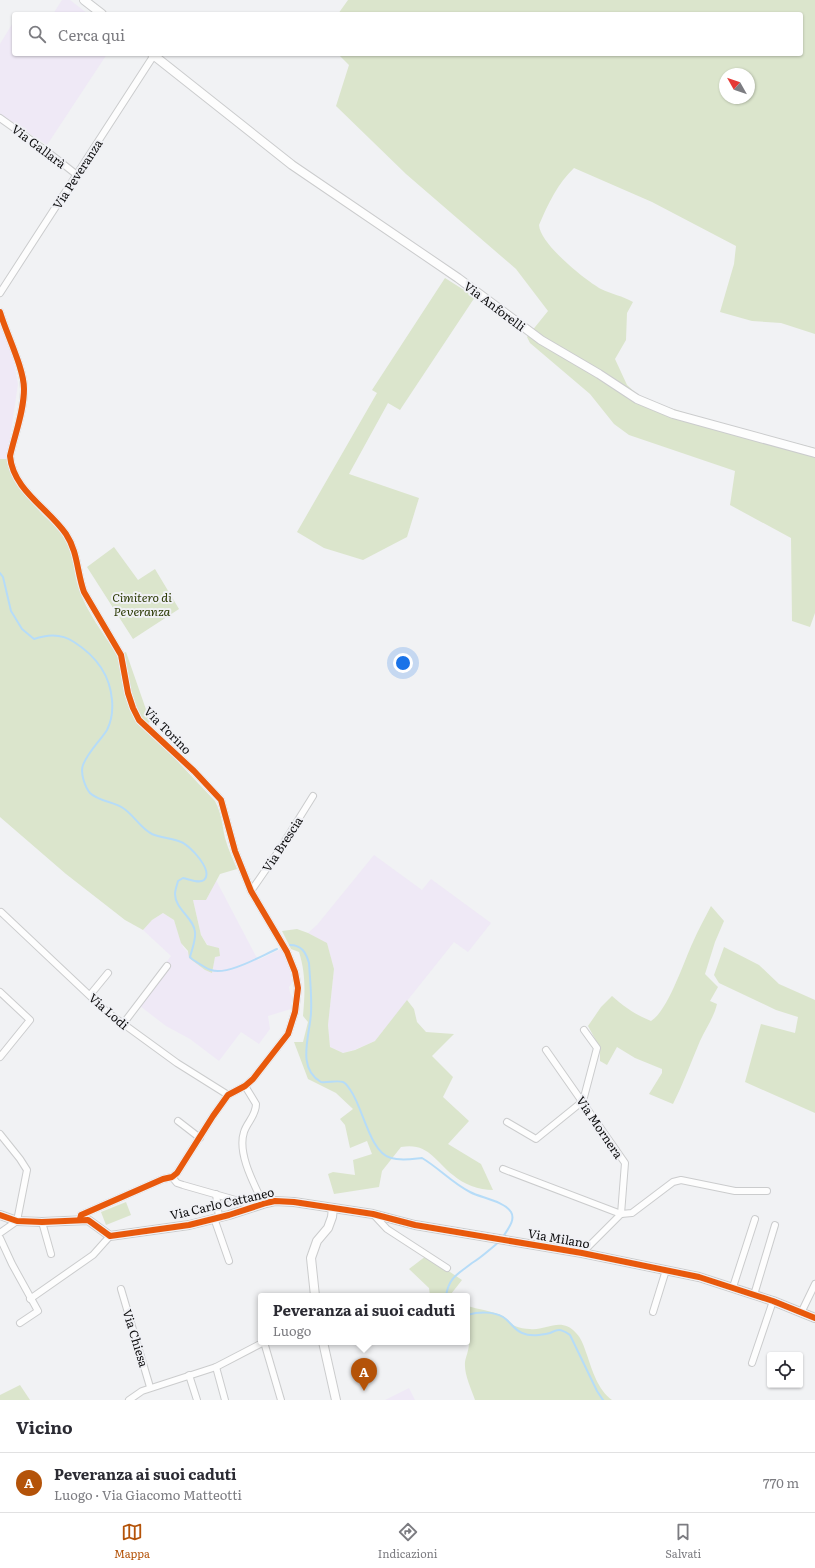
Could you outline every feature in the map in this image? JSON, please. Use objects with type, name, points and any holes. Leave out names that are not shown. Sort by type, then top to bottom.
[{"type":"street","points":[[84,0],[99,12]]},
{"type":"street","name":"Via Peveranza","points":[[0,293],[152,56]]},
{"type":"street","name":"Via Anforelli","points":[[154,56],[292,165],[458,278],[541,340],[599,374],[637,399],[673,414],[815,453]]},
{"type":"street","name":"Via Gallarà","points":[[0,118],[77,175]]},
{"type":"street","name":"Via Torino","points":[[0,312],[23,379],[23,397],[10,456],[15,474],[20,484],[30,496],[66,534],[78,560],[81,584],[84,592],[121,656],[128,693],[139,720],[194,771],[221,800],[235,851],[251,891],[287,952],[295,972],[298,988],[294,1016],[288,1034],[253,1078],[245,1086],[228,1095]]},
{"type":"street","name":"Via Brescia","points":[[251,891],[278,852],[313,796]]},
{"type":"street","name":"Via Lodi","points":[[1,912],[123,1024],[178,1063],[228,1095]]},
{"type":"street","points":[[123,1024],[167,966]]},
{"type":"street","points":[[90,995],[108,973]]},
{"type":"street","points":[[0,992],[30,1020],[0,1057]]},
{"type":"street","points":[[507,1122],[536,1139],[583,1101],[597,1048],[584,1030]]},
{"type":"street","name":"Via Mornera","points":[[546,1050],[625,1163],[621,1214]]},
{"type":"street","points":[[245,1086],[256,1104],[253,1117],[242,1137],[245,1159],[263,1203]]},
{"type":"street","points":[[80,1219],[81,1215],[163,1179],[172,1177],[177,1173],[228,1095]]},
{"type":"street","points":[[178,1121],[200,1138]]},
{"type":"street","points":[[0,1134],[20,1159],[26,1170],[17,1222],[0,1233]]},
{"type":"street","points":[[503,1169],[621,1214],[632,1213],[673,1182],[681,1180],[735,1191],[767,1191]]},
{"type":"street","points":[[172,1177],[183,1185],[246,1203],[248,1208]]},
{"type":"street","points":[[216,1194],[217,1218],[229,1261]]},
{"type":"street","name":"Via Carlo Cattaneo","points":[[110,1236],[189,1225],[217,1218],[263,1203],[275,1201],[294,1202]]},
{"type":"street","name":"Via Milano","points":[[294,1202],[373,1214],[415,1225],[582,1253],[699,1277],[773,1301],[815,1318]]},
{"type":"street","points":[[315,1293],[311,1258],[317,1241],[328,1228],[332,1217],[333,1208]]},
{"type":"street","points":[[373,1214],[387,1229],[447,1268]]},
{"type":"street","points":[[582,1253],[621,1214]]},
{"type":"street","points":[[0,1215],[17,1222],[80,1219],[88,1220],[110,1236],[93,1255],[30,1298]]},
{"type":"street","points":[[733,1287],[755,1219]]},
{"type":"street","points":[[42,1222],[51,1254]]},
{"type":"street","points":[[754,1295],[775,1225]]},
{"type":"street","points":[[0,1238],[12,1264],[38,1312],[20,1323]]},
{"type":"street","points":[[653,1312],[666,1270]]},
{"type":"street","points":[[801,1313],[815,1284]]},
{"type":"street","name":"Via Chiesa","points":[[121,1289],[150,1388]]},
{"type":"street","points":[[752,1363],[773,1301]]},
{"type":"street","points":[[129,1400],[142,1391],[216,1367],[258,1345]]},
{"type":"street","points":[[265,1345],[281,1400]]},
{"type":"street","points":[[325,1345],[336,1400]]},
{"type":"street","points":[[216,1367],[225,1400]]},
{"type":"street","points":[[189,1375],[197,1400]]},
{"type":"shaded area","points":[[62,0],[70,0],[85,12],[54,12]]},
{"type":"shaded area","points":[[12,24],[12,56],[106,56],[47,145],[0,114],[0,44]]},
{"type":"shaded area","points":[[0,325],[12,353],[18,384],[7,459],[0,459]]},
{"type":"shaded area","points":[[374,855],[422,890],[431,879],[491,923],[468,952],[454,942],[375,1041],[343,1053],[330,1047],[328,1025],[334,969],[327,944],[308,933],[317,925]]},
{"type":"shaded area","points":[[216,880],[258,960],[283,948],[290,965],[292,983],[289,987],[292,996],[291,1009],[268,1016],[270,1029],[259,1044],[241,1032],[219,1061],[190,1039],[166,1026],[136,1003],[171,956],[143,930],[152,920],[163,913],[174,920],[183,947],[205,970],[212,972],[215,956],[201,935],[193,900],[206,900]]},
{"type":"shaded area","points":[[409,1388],[415,1400],[385,1400]]},
{"type":"green space","points":[[348,0],[815,0],[815,334],[781,323],[752,321],[720,312],[734,264],[736,246],[652,202],[574,168],[558,187],[539,225],[541,233],[547,242],[564,261],[601,289],[633,302],[627,313],[626,340],[615,359],[627,385],[638,395],[658,404],[707,420],[815,448],[815,613],[810,627],[792,621],[791,538],[730,505],[735,471],[629,435],[614,424],[590,394],[530,343],[527,337],[548,311],[516,269],[406,174],[336,106],[349,65],[340,56],[803,56],[803,12],[339,12]]},
{"type":"green space","points":[[445,278],[475,297],[400,410],[388,403],[349,474],[419,498],[407,537],[363,560],[324,548],[297,532],[377,393],[372,390]]},
{"type":"green space","points":[[0,459],[7,459],[18,481],[37,509],[53,524],[67,542],[72,554],[77,583],[86,606],[117,655],[126,652],[150,721],[145,727],[215,801],[220,815],[226,842],[237,869],[220,874],[206,900],[193,900],[201,935],[207,945],[219,948],[220,956],[215,957],[212,973],[205,970],[189,958],[188,951],[181,943],[174,920],[163,913],[152,920],[143,930],[125,920],[66,874],[0,817]]},
{"type":"green space","name":"Cimitero di Peveranza","points":[[114,547],[138,580],[155,569],[179,609],[133,639],[87,567]]},
{"type":"green space","points":[[711,906],[724,921],[715,942],[705,974],[718,987],[710,1001],[717,1004],[673,1104],[649,1094],[662,1073],[662,1069],[635,1058],[617,1047],[607,1065],[600,1061],[600,1048],[588,1026],[601,1007],[612,996],[621,1004],[646,1019],[651,1021],[657,1016],[675,985],[695,938]]},
{"type":"green space","points":[[297,929],[327,943],[334,969],[328,1025],[330,1047],[343,1053],[355,1050],[375,1041],[407,1000],[414,1009],[417,1022],[426,1032],[454,1034],[432,1056],[453,1077],[443,1097],[469,1121],[448,1144],[481,1164],[493,1190],[477,1188],[466,1184],[447,1170],[425,1150],[410,1146],[401,1147],[382,1171],[379,1187],[334,1194],[328,1174],[333,1172],[355,1175],[353,1160],[372,1154],[367,1141],[350,1148],[345,1125],[340,1119],[353,1109],[336,1093],[308,1079],[294,1042],[303,1042],[308,1022],[303,1016],[304,976],[299,952],[291,949],[282,931]]},
{"type":"green space","points":[[724,947],[759,965],[779,984],[815,1000],[815,1113],[745,1082],[761,1024],[795,1033],[798,1017],[776,1010],[719,983],[714,975]]},
{"type":"green space","points":[[126,1202],[131,1215],[106,1225],[101,1212]]},
{"type":"green space","points":[[426,1256],[462,1280],[452,1293],[430,1293],[429,1288],[409,1269]]},
{"type":"green space","points":[[470,1307],[499,1314],[513,1325],[522,1328],[536,1329],[553,1325],[565,1325],[578,1335],[584,1346],[593,1373],[599,1385],[612,1400],[475,1400],[465,1367],[469,1348]]},
{"type":"green space","points":[[20,1385],[30,1400],[0,1400],[0,1395]]},
{"type":"waterway","points":[[0,573],[3,577],[11,611],[22,629],[34,639],[54,635],[69,639],[89,653],[105,674],[111,691],[112,715],[107,730],[88,756],[82,768],[85,784],[90,793],[97,798],[123,808],[152,834],[185,844],[200,859],[206,871],[206,876],[202,881],[183,878],[178,881],[175,892],[178,904],[194,927],[195,938],[190,957],[206,968],[218,971],[235,968],[277,949]]},
{"type":"waterway","points":[[290,945],[298,946],[303,950],[309,963],[311,1007],[306,1050],[309,1068],[313,1076],[321,1082],[340,1081],[346,1084],[355,1099],[372,1139],[384,1154],[391,1158],[406,1160],[422,1158],[463,1188],[498,1202],[508,1208],[512,1215],[512,1222],[503,1237]]},
{"type":"waterway","points":[[446,1293],[449,1284],[455,1276],[483,1256],[499,1242]]},
{"type":"waterway","points":[[470,1314],[485,1313],[499,1315],[506,1319],[519,1332],[529,1335],[550,1333],[559,1330],[562,1330],[570,1335],[597,1391],[603,1400]]},
{"type":"cycle path","points":[[0,312],[18,361],[24,389],[21,414],[10,456],[17,479],[32,498],[59,525],[70,541],[84,592],[121,655],[128,693],[139,720],[194,771],[221,800],[235,851],[251,891],[287,952],[295,972],[298,988],[295,1012],[288,1034],[253,1079],[245,1086],[228,1095],[177,1173],[172,1177],[163,1179],[81,1215],[80,1219]]},
{"type":"cycle path","points":[[0,1215],[17,1221],[42,1222],[88,1220],[110,1236],[189,1225],[275,1201],[294,1202],[373,1214],[415,1225],[582,1253],[699,1277],[773,1301],[815,1318]]},
{"type":"place","name":"Peveranza ai suoi caduti","points":[[364,1391]]}]
